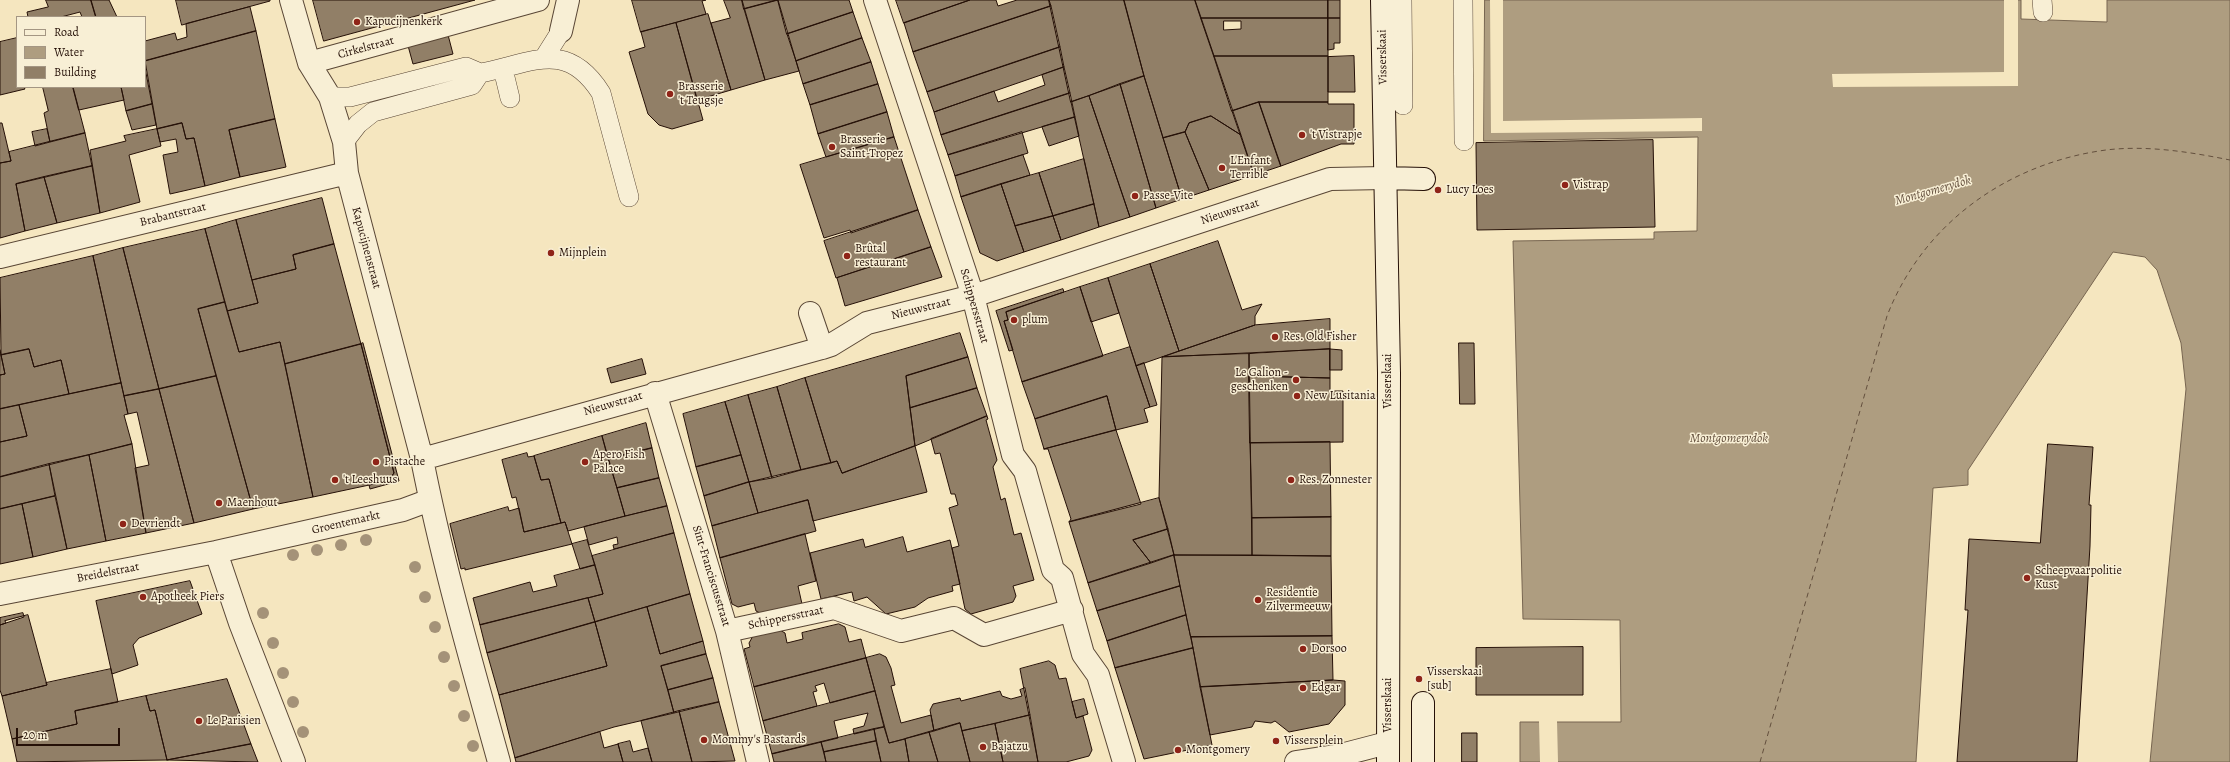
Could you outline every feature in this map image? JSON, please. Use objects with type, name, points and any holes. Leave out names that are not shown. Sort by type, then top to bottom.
[{"type":"street","name":"Kapucijnenstraat","points":[[291,0],[309,63],[330,98],[344,142],[347,173],[422,459],[430,500]]},
{"type":"street","name":"Cirkelstraat","points":[[309,63],[538,0]]},
{"type":"street","points":[[561,31],[568,0]]},
{"type":"street","name":"Schippersstraat","points":[[874,0],[973,296],[1014,456],[1025,471],[1053,570],[1062,578],[1083,654],[1098,676],[1123,757]]},
{"type":"street","name":"Visserskaai","points":[[1382,0],[1389,373],[1388,752]]},
{"type":"street","name":"Brabantstraat","points":[[0,258],[347,173]]},
{"type":"street","name":"Nieuwstraat","points":[[422,459],[655,393],[822,348],[831,345],[867,323],[973,296],[1330,179],[1424,179]]},
{"type":"street","points":[[810,313],[822,348]]},
{"type":"street","name":"Sint-Franciscusstraat","points":[[655,393],[727,631],[758,762]]},
{"type":"street","points":[[430,500],[499,762]]},
{"type":"street","name":"Groentemarkt","points":[[216,552],[403,510],[430,500]]},
{"type":"street","points":[[216,552],[240,623],[294,762]]},
{"type":"street","name":"Breidelstraat","points":[[0,594],[216,552]]},
{"type":"street","name":"Schippersstraat","points":[[727,631],[834,608],[901,631],[954,618],[984,635],[1072,610]]},
{"type":"street","points":[[1423,702],[1423,762]]},
{"type":"street","points":[[1296,762],[1340,756],[1388,752]]},
{"type":"lane","points":[[1402,0],[1403,105]]},
{"type":"lane","points":[[1463,0],[1464,141]]},
{"type":"lane","points":[[544,58],[561,31]]},
{"type":"lane","points":[[330,98],[350,97],[466,67],[480,73],[503,69],[544,58],[561,59],[578,67],[593,79],[602,93],[629,197]]},
{"type":"lane","points":[[503,69],[510,98]]},
{"type":"lane","points":[[344,142],[358,124],[373,112],[472,85],[480,73]]},
{"type":"water","name":"Montgomerydok","points":[[1485,0],[2021,0],[2021,19],[2107,22],[2107,0],[2230,0],[2230,762],[2150,762],[2186,389],[2181,343],[2157,270],[2145,257],[2113,252],[1968,470],[1968,485],[1933,488],[1916,762],[1520,762],[1520,722],[1621,722],[1620,620],[1523,619],[1513,241],[1654,239],[1654,232],[1697,231],[1698,137],[1484,141]]},
{"type":"pier","points":[[1490,0],[1503,0],[1503,121],[1702,118],[1702,131],[1491,133]]},
{"type":"pier","points":[[2004,0],[2018,0],[2018,86],[1833,87],[1832,74],[2004,72]]},
{"type":"pier","points":[[1539,721],[1557,721],[1558,762],[1540,762]]},
{"type":"building","points":[[46,0],[91,0],[96,16],[82,16],[80,12],[65,16],[28,16],[27,12],[48,7]]},
{"type":"building","points":[[91,0],[109,0],[117,16],[96,16]]},
{"type":"building","points":[[176,0],[270,0],[270,1],[182,25]]},
{"type":"building","name":"Kapucijnenkerk","points":[[313,0],[475,0],[324,41]]},
{"type":"building","points":[[632,0],[706,0],[702,1],[706,14],[641,32]]},
{"type":"building","points":[[724,0],[742,0],[765,80],[731,90],[711,23],[730,18]]},
{"type":"building","points":[[742,0],[778,0],[744,9]]},
{"type":"building","points":[[778,0],[849,0],[853,12],[787,34]]},
{"type":"building","points":[[778,0],[799,71],[765,80],[744,9]]},
{"type":"building","points":[[896,0],[970,0],[904,23]]},
{"type":"building","points":[[970,0],[996,0],[998,6],[1017,0],[1049,0],[1051,6],[913,52],[904,23]]},
{"type":"building","points":[[1049,0],[1124,0],[1144,76],[1071,102]]},
{"type":"building","points":[[1124,0],[1195,0],[1241,135],[1211,116],[1189,123],[1185,132],[1163,138],[1144,76]]},
{"type":"building","points":[[1195,0],[1328,0],[1328,18],[1201,18]]},
{"type":"building","points":[[1328,0],[1340,0],[1340,18],[1328,18]]},
{"type":"building","points":[[1051,6],[1060,47],[927,92],[913,52]]},
{"type":"building","points":[[250,7],[256,31],[146,61],[146,41],[175,33],[177,40],[187,37],[186,24]]},
{"type":"building","points":[[853,12],[862,38],[796,61],[787,34]]},
{"type":"building","points":[[708,14],[731,90],[697,100],[676,23]]},
{"type":"building","points":[[1201,18],[1328,18],[1328,56],[1214,56]],"holes":[[[1224,21],[1241,21],[1241,29],[1224,30]]]},
{"type":"building","points":[[1328,18],[1340,18],[1340,43],[1334,43],[1334,49],[1328,50]]},
{"type":"building","points":[[676,23],[703,120],[672,129],[659,125],[648,114],[629,52],[645,47],[641,32]]},
{"type":"building","points":[[256,31],[275,119],[229,130],[240,177],[205,186],[194,138],[186,139],[182,123],[157,129],[146,61]]},
{"type":"building","points":[[447,31],[453,54],[413,64],[407,42]]},
{"type":"building","points":[[16,38],[16,88],[25,89],[0,95],[0,42]]},
{"type":"building","points":[[862,38],[871,62],[803,84],[796,61]]},
{"type":"building","points":[[1060,47],[1064,67],[934,112],[927,92]]},
{"type":"building","points":[[1214,56],[1328,56],[1328,102],[1259,102],[1232,111]]},
{"type":"building","points":[[1354,56],[1355,92],[1328,92],[1328,57]]},
{"type":"building","points":[[871,62],[878,84],[810,105],[803,84]]},
{"type":"building","points":[[1064,67],[1070,93],[941,135],[934,112],[994,91],[998,102],[1045,85],[1042,75]]},
{"type":"building","points":[[146,73],[152,104],[126,111],[121,88],[146,88]]},
{"type":"building","points":[[1144,76],[1182,199],[1156,208],[1120,84]]},
{"type":"building","points":[[878,84],[887,112],[818,134],[810,105]]},
{"type":"building","points":[[1120,84],[1156,208],[1130,217],[1089,96]]},
{"type":"building","points":[[43,88],[73,88],[85,133],[50,142],[44,113],[48,111]]},
{"type":"building","points":[[73,88],[121,88],[124,100],[79,110]]},
{"type":"building","points":[[1070,93],[1075,117],[948,155],[941,135]]},
{"type":"building","points":[[1089,96],[1130,217],[1099,227],[1071,102]]},
{"type":"building","points":[[1259,102],[1328,102],[1328,104],[1354,104],[1354,144],[1341,144],[1281,166]]},
{"type":"building","points":[[1259,102],[1281,166],[1254,175],[1232,111]]},
{"type":"building","points":[[152,104],[156,125],[132,130],[126,111]]},
{"type":"building","points":[[887,112],[894,137],[826,157],[818,134]]},
{"type":"building","points":[[1211,116],[1241,135],[1254,175],[1209,190],[1185,132],[1189,123]]},
{"type":"building","points":[[1075,117],[1079,136],[1049,146],[1042,127]]},
{"type":"building","points":[[275,119],[286,167],[240,177],[229,130]]},
{"type":"building","points":[[0,123],[2,123],[11,161],[0,163]]},
{"type":"building","points":[[182,123],[186,139],[194,138],[205,186],[170,194],[163,155],[178,152],[176,139],[160,142],[157,129]]},
{"type":"building","points":[[47,129],[50,142],[35,146],[32,132]]},
{"type":"building","points":[[157,129],[161,146],[129,155],[140,202],[100,213],[90,150],[126,141],[124,136]]},
{"type":"building","points":[[1022,132],[1028,153],[955,176],[948,155]]},
{"type":"building","points":[[1185,132],[1209,190],[1182,199],[1163,138]]},
{"type":"building","points":[[85,133],[92,166],[16,184],[25,231],[0,238],[0,163],[11,161],[9,152]]},
{"type":"building","points":[[894,137],[918,210],[851,233],[850,230],[824,238],[800,165]]},
{"type":"building","name":"Vistrap","points":[[1653,140],[1655,227],[1477,230],[1476,143]]},
{"type":"building","points":[[1023,155],[1030,175],[961,197],[955,176]]},
{"type":"building","points":[[1084,159],[1094,204],[1053,216],[1039,173]]},
{"type":"building","points":[[92,166],[100,213],[57,223],[44,177]]},
{"type":"building","points":[[1039,173],[1053,216],[1015,226],[1001,184]]},
{"type":"building","points":[[44,177],[57,223],[25,231],[16,184]]},
{"type":"building","points":[[1001,184],[1024,252],[997,261],[980,253],[961,197]]},
{"type":"building","points":[[322,198],[334,244],[293,255],[296,269],[252,280],[236,220]]},
{"type":"building","points":[[1094,204],[1099,227],[1061,240],[1053,216]]},
{"type":"building","points":[[918,210],[931,247],[836,278],[824,241]]},
{"type":"building","points":[[1053,216],[1061,240],[1024,252],[1015,226]]},
{"type":"building","points":[[236,220],[258,303],[227,311],[205,229]]},
{"type":"building","points":[[205,229],[225,302],[198,309],[216,376],[159,389],[123,248]]},
{"type":"building","points":[[1218,241],[1242,310],[1262,304],[1255,316],[1255,325],[1179,351],[1150,264]]},
{"type":"building","points":[[334,244],[361,344],[285,364],[280,342],[239,352],[227,311],[258,303],[252,280],[296,269],[293,255]]},
{"type":"building","points":[[931,247],[942,277],[845,306],[837,278]]},
{"type":"building","points":[[123,248],[159,389],[124,396],[93,256]]},
{"type":"building","points":[[93,256],[121,383],[69,394],[61,360],[34,367],[29,349],[1,355],[0,278]]},
{"type":"building","points":[[1150,264],[1179,351],[1136,366],[1108,278]]},
{"type":"building","points":[[1108,278],[1119,313],[1091,322],[1080,287]]},
{"type":"building","points":[[1080,287],[1103,356],[1022,382],[1004,321],[1008,320],[1006,312]]},
{"type":"building","points":[[1063,289],[1064,292],[1006,312],[1008,320],[1004,321],[1013,350],[1009,351],[996,311]]},
{"type":"building","points":[[225,302],[239,352],[280,342],[313,497],[253,509],[198,309]]},
{"type":"building","name":"Res. Old Fisher","points":[[1330,319],[1330,349],[1162,357],[1255,325]]},
{"type":"building","points":[[960,333],[968,357],[906,376],[915,446],[842,473],[837,461],[831,463],[805,378]]},
{"type":"building","points":[[363,343],[399,481],[370,489],[369,485],[388,481],[394,473],[361,344]]},
{"type":"building","points":[[1459,343],[1474,343],[1475,404],[1460,404]]},
{"type":"building","points":[[361,344],[394,473],[388,481],[313,497],[285,364]]},
{"type":"building","points":[[1130,347],[1150,407],[1144,409],[1148,422],[1116,430],[1107,396],[1035,419],[1022,382]]},
{"type":"building","points":[[29,349],[34,367],[61,360],[69,394],[0,409],[0,375],[5,374],[1,355]]},
{"type":"building","points":[[1330,349],[1330,378],[1249,376],[1249,354]]},
{"type":"building","points":[[1330,349],[1342,350],[1342,370],[1330,370]]},
{"type":"building","points":[[0,350],[5,374],[0,375]]},
{"type":"building","points":[[1249,354],[1252,555],[1174,555],[1159,498],[1162,357]]},
{"type":"building","points":[[968,357],[977,388],[910,408],[906,376]]},
{"type":"building","points":[[642,359],[646,374],[611,383],[607,369]]},
{"type":"building","points":[[1144,363],[1157,405],[1150,407],[1136,366]]},
{"type":"building","points":[[216,376],[253,509],[194,523],[159,389]]},
{"type":"building","points":[[1249,376],[1330,378],[1330,391],[1343,391],[1343,442],[1250,443]]},
{"type":"building","points":[[805,378],[831,463],[801,470],[777,387]]},
{"type":"building","points":[[121,383],[128,414],[124,415],[132,444],[0,477],[0,442],[27,436],[19,405]]},
{"type":"building","points":[[777,387],[801,470],[772,478],[748,395]]},
{"type":"building","points":[[977,388],[987,416],[915,446],[910,408]]},
{"type":"building","points":[[159,389],[194,523],[146,533],[135,468],[149,465],[137,412],[128,414],[124,396]]},
{"type":"building","points":[[748,395],[772,478],[749,482],[725,402]]},
{"type":"building","points":[[1107,396],[1116,430],[1044,449],[1035,419]]},
{"type":"building","points":[[725,402],[741,455],[696,467],[683,414]]},
{"type":"building","points":[[19,405],[27,436],[0,442],[0,409]]},
{"type":"building","points":[[987,416],[988,419],[986,420],[997,460],[993,467],[1001,500],[1005,498],[1014,535],[1021,533],[1034,580],[1013,586],[1016,596],[1013,602],[971,614],[965,609],[952,548],[959,546],[949,508],[958,505],[955,494],[951,494],[940,453],[935,454],[931,439]]},
{"type":"building","points":[[646,423],[652,448],[608,459],[602,436]]},
{"type":"building","points":[[1116,430],[1141,504],[1069,522],[1071,519],[1048,449],[1044,449]]},
{"type":"building","points":[[602,436],[625,516],[568,531],[565,522],[561,523],[549,479],[541,480],[534,456]]},
{"type":"building","name":"Res. Zonnester","points":[[1330,442],[1331,517],[1252,518],[1250,443]]},
{"type":"building","points":[[132,444],[146,533],[106,541],[89,455]]},
{"type":"building","name":"Scheepvaarpolitie Kust","points":[[2048,444],[2093,447],[2089,505],[2091,505],[2090,546],[2077,762],[1957,762],[1968,610],[1965,610],[1969,539],[2040,543]]},
{"type":"building","points":[[915,446],[927,492],[813,521],[808,500],[758,513],[749,482],[837,461],[842,473]]},
{"type":"building","points":[[652,448],[659,478],[617,488],[608,459]]},
{"type":"building","points":[[527,453],[528,457],[534,456],[541,480],[549,479],[561,523],[524,532],[516,497],[512,498],[502,460]]},
{"type":"building","points":[[89,455],[106,541],[67,549],[49,464]]},
{"type":"building","points":[[741,455],[749,482],[704,496],[696,467]]},
{"type":"building","points":[[49,464],[55,496],[0,509],[0,477]]},
{"type":"building","points":[[659,478],[667,506],[625,516],[617,488]]},
{"type":"building","points":[[749,482],[758,513],[712,526],[704,496]]},
{"type":"building","points":[[55,496],[67,549],[33,557],[22,504]]},
{"type":"building","points":[[1159,498],[1168,529],[1133,540],[1151,563],[1088,583],[1069,522]]},
{"type":"building","points":[[808,500],[816,531],[720,558],[712,526]]},
{"type":"building","points":[[22,504],[33,557],[0,564],[0,509]]},
{"type":"building","points":[[667,506],[674,533],[614,549],[613,545],[618,544],[617,537],[589,545],[584,527]]},
{"type":"building","points":[[508,507],[509,511],[519,508],[524,532],[565,522],[572,544],[465,570],[465,568],[461,569],[450,524]]},
{"type":"building","points":[[1331,517],[1331,556],[1252,555],[1252,518]]},
{"type":"building","points":[[1168,529],[1174,555],[1151,563],[1133,540]]},
{"type":"building","points":[[674,533],[690,594],[595,622],[588,598],[603,594],[592,556]]},
{"type":"building","points":[[805,534],[816,581],[798,586],[802,604],[762,614],[756,611],[754,603],[738,607],[732,604],[720,558]]},
{"type":"building","points":[[903,537],[907,552],[950,540],[960,584],[952,586],[953,591],[928,598],[915,607],[886,614],[867,597],[854,601],[852,592],[821,599],[810,553],[863,539],[865,547]]},
{"type":"building","points":[[587,540],[595,565],[580,569],[572,544]]},
{"type":"building","name":"Residentie Zilvermeeuw","points":[[1174,555],[1331,556],[1332,636],[1191,637]]},
{"type":"building","points":[[1174,555],[1180,586],[1097,611],[1088,583]]},
{"type":"building","points":[[595,565],[603,594],[480,625],[473,598],[530,582],[533,592],[557,586],[554,576]]},
{"type":"building","points":[[190,581],[202,614],[139,638],[133,645],[138,665],[112,674],[96,601]]},
{"type":"building","points":[[1180,586],[1186,615],[1107,641],[1097,611]]},
{"type":"building","points":[[690,594],[703,641],[660,654],[647,607]]},
{"type":"building","points":[[588,598],[595,622],[487,653],[480,625]]},
{"type":"building","points":[[647,607],[660,654],[703,641],[706,654],[661,666],[674,713],[614,727],[515,758],[499,695],[607,666],[595,622]]},
{"type":"building","points":[[23,613],[24,617],[0,625],[0,618]]},
{"type":"building","points":[[28,615],[47,685],[2,696],[0,690],[0,625],[6,623],[5,621]]},
{"type":"building","points":[[1186,615],[1193,648],[1115,668],[1107,641]]},
{"type":"building","points":[[595,622],[607,666],[499,695],[487,653]]},
{"type":"building","points":[[839,624],[845,627],[849,642],[861,639],[866,658],[754,687],[744,649],[750,647],[749,643],[753,636],[778,629],[785,633],[787,643],[803,639],[802,633]]},
{"type":"building","points":[[1332,636],[1333,680],[1200,687],[1191,637]]},
{"type":"building","points":[[1583,647],[1583,695],[1476,695],[1476,648]]},
{"type":"building","points":[[1193,648],[1212,745],[1144,759],[1115,668]]},
{"type":"building","points":[[706,654],[713,678],[668,690],[661,666]]},
{"type":"building","points":[[880,654],[886,657],[891,668],[895,685],[891,686],[901,723],[931,715],[934,731],[889,743],[866,658]]},
{"type":"building","points":[[866,658],[875,691],[830,703],[824,683],[815,686],[817,691],[813,692],[817,706],[763,721],[754,687]]},
{"type":"building","points":[[1049,661],[1055,665],[1059,679],[1066,678],[1076,718],[1083,716],[1092,750],[1089,756],[1066,762],[1038,762],[1020,669]]},
{"type":"building","points":[[111,669],[118,702],[75,711],[77,724],[12,739],[2,696],[47,685],[46,683]]},
{"type":"building","points":[[713,678],[719,702],[674,713],[668,690]]},
{"type":"building","name":"Le Parisien","points":[[227,679],[251,744],[167,760],[155,710],[150,711],[146,696]]},
{"type":"building","points":[[1333,680],[1345,681],[1345,705],[1329,724],[1289,732],[1275,721],[1271,723],[1255,721],[1252,727],[1210,735],[1200,687]]},
{"type":"building","points":[[1025,688],[1030,715],[962,731],[960,723],[934,731],[930,710],[933,704],[960,698],[961,701],[1000,691],[1002,696],[1011,699],[1022,696],[1020,690]]},
{"type":"building","points":[[875,691],[884,727],[854,734],[853,729],[864,726],[868,713],[834,721],[838,738],[772,754],[763,721]]},
{"type":"building","points":[[146,696],[150,711],[155,710],[167,760],[17,762],[12,739],[77,724],[75,711]]},
{"type":"building","points":[[1084,699],[1088,714],[1076,718],[1072,702]]},
{"type":"building","points":[[719,702],[735,761],[692,762],[679,711]]},
{"type":"building","points":[[679,711],[692,762],[652,762],[641,721]]},
{"type":"building","points":[[1030,715],[1038,762],[1003,762],[995,724]]},
{"type":"building","points":[[960,723],[970,762],[938,762],[929,732]]},
{"type":"building","name":"Bajatzu","points":[[995,724],[1003,762],[970,762],[962,731]]},
{"type":"building","points":[[884,727],[889,743],[905,739],[909,762],[881,762],[874,729]]},
{"type":"building","points":[[874,729],[876,741],[824,752],[821,742]]},
{"type":"building","points":[[600,732],[604,748],[618,744],[623,762],[516,762],[515,758]]},
{"type":"building","points":[[929,732],[938,762],[909,762],[905,739]]},
{"type":"building","points":[[1462,733],[1477,733],[1477,762],[1462,762]]},
{"type":"building","points":[[630,741],[633,752],[648,748],[652,762],[623,762],[618,744]]},
{"type":"building","points":[[876,741],[881,762],[826,762],[824,752]]},
{"type":"building","points":[[821,742],[826,762],[774,762],[772,754]]},
{"type":"building","points":[[251,744],[258,762],[167,760]]},
{"type":"ferry route","points":[[1760,762],[1887,316],[1903,283],[1923,253],[1946,226],[1973,203],[2003,184],[2036,168],[2070,157],[2106,150],[2137,148],[2200,154],[2230,160]]},
{"type":"place","name":"Kapucijnenkerk","points":[[357,22]]},
{"type":"place","name":"Brasserie 't Teugsje","points":[[670,94]]},
{"type":"place","name":"'t Vistrapje","points":[[1302,135]]},
{"type":"place","name":"Brasserie Saint-Tropez","points":[[832,147]]},
{"type":"place","name":"L'Enfant Terrible","points":[[1222,168]]},
{"type":"place","name":"Vistrap","points":[[1565,185]]},
{"type":"place","name":"Lucy Loes","points":[[1438,190]]},
{"type":"place","name":"Passe-Vite","points":[[1135,196]]},
{"type":"place","name":"Mijnplein","points":[[551,253]]},
{"type":"place","name":"Brûtal restaurant","points":[[847,256]]},
{"type":"place","name":"plum","points":[[1014,320]]},
{"type":"place","name":"Res. Old Fisher","points":[[1275,337]]},
{"type":"place","name":"Le Galion - geschenken","points":[[1296,380]]},
{"type":"place","name":"New Lusitania","points":[[1297,396]]},
{"type":"place","name":"Pistache","points":[[376,462]]},
{"type":"place","name":"Apero Fish Palace","points":[[585,462]]},
{"type":"place","name":"'t Leeshuus","points":[[335,480]]},
{"type":"place","name":"Res. Zonnester","points":[[1291,480]]},
{"type":"place","name":"Maenhout","points":[[219,503]]},
{"type":"place","name":"Devriendt","points":[[123,524]]},
{"type":"place","name":"Scheepvaarpolitie Kust","points":[[2027,578]]},
{"type":"place","name":"Apotheek Piers","points":[[143,597]]},
{"type":"place","name":"Residentie Zilvermeeuw","points":[[1258,600]]},
{"type":"place","name":"Dorsoo","points":[[1303,649]]},
{"type":"place","name":"Visserskaai [sub]","points":[[1419,679]]},
{"type":"place","name":"Edgar","points":[[1303,688]]},
{"type":"place","name":"Le Parisien","points":[[199,721]]},
{"type":"place","name":"Mommy's Bastards","points":[[704,740]]},
{"type":"place","name":"Vissersplein","points":[[1276,741]]},
{"type":"place","name":"Bajatzu","points":[[983,747]]},
{"type":"place","name":"Montgomery","points":[[1178,750]]}]
